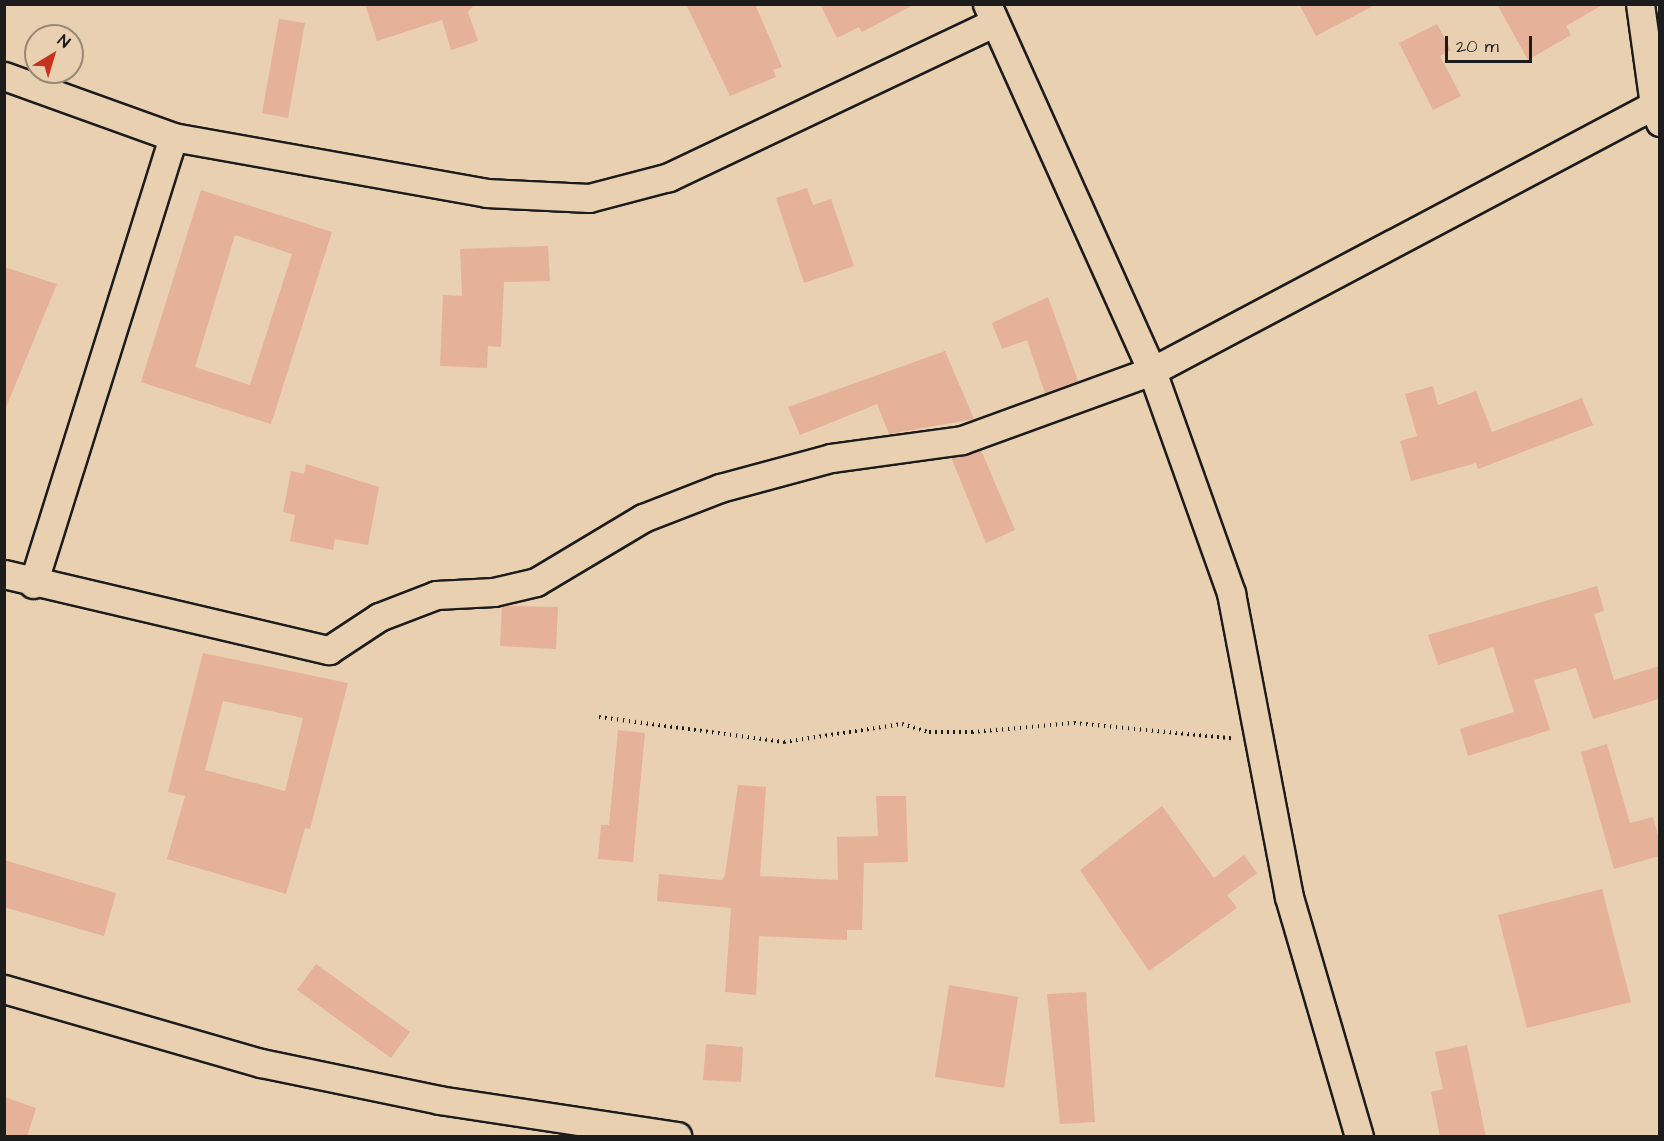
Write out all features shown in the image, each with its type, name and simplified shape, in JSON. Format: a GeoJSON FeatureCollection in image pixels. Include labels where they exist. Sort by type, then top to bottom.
{"type":"FeatureCollection","features":[{"type":"Feature","properties":{"kind":"street"},"geometry":{"type":"LineString","coordinates":[[4,574],[33,584],[329,650],[380,617],[436,595],[494,592],[536,582],[643,518],[720,488],[831,458],[962,440],[1152,371],[1658,110],[1640,4]]}},
{"type":"Feature","properties":{"kind":"street"},"geometry":{"type":"LineString","coordinates":[[4,76],[173,137],[486,193],[589,198],[669,177],[991,14],[1152,371],[1231,593],[1261,731],[1289,897],[1359,1137]]}},
{"type":"Feature","properties":{"kind":"street"},"geometry":{"type":"LineString","coordinates":[[33,584],[173,137]]}},
{"type":"Feature","properties":{"kind":"street"},"geometry":{"type":"LineString","coordinates":[[4,989],[261,1063],[439,1100],[677,1137]]}},
{"type":"Feature","properties":{"kind":"path"},"geometry":{"type":"LineString","coordinates":[[599,717],[784,742],[902,724],[929,732],[1117,724],[1225,740],[1261,731]]}},
{"type":"Feature","properties":{"kind":"building"},"geometry":{"type":"Polygon","coordinates":[[[365,4],[475,4],[468,12],[478,41],[451,50],[442,20],[377,41],[365,4]]]}},
{"type":"Feature","properties":{"kind":"building"},"geometry":{"type":"Polygon","coordinates":[[[686,4],[755,4],[782,67],[773,70],[776,77],[730,96],[686,4]]]}},
{"type":"Feature","properties":{"kind":"building"},"geometry":{"type":"Polygon","coordinates":[[[820,4],[915,4],[862,32],[859,27],[837,38],[820,4]]]}},
{"type":"Feature","properties":{"kind":"building"},"geometry":{"type":"Polygon","coordinates":[[[1299,4],[1377,4],[1316,36],[1299,4]]]}},
{"type":"Feature","properties":{"kind":"building"},"geometry":{"type":"Polygon","coordinates":[[[1497,4],[1604,4],[1566,26],[1571,35],[1528,60],[1497,4]]]}},
{"type":"Feature","properties":{"kind":"building"},"geometry":{"type":"Polygon","coordinates":[[[279,19],[305,23],[288,118],[262,113],[279,19]]]}},
{"type":"Feature","properties":{"kind":"building"},"geometry":{"type":"Polygon","coordinates":[[[1437,24],[1451,50],[1440,56],[1461,96],[1433,110],[1399,43],[1437,24]]]}},
{"type":"Feature","properties":{"kind":"building"},"geometry":{"type":"Polygon","coordinates":[[[807,188],[813,205],[831,199],[854,266],[804,283],[776,198],[807,188]]]}},
{"type":"Feature","properties":{"kind":"building"},"geometry":{"type":"Polygon","coordinates":[[[201,190],[332,232],[271,424],[141,382],[201,190]],[[235,235],[195,367],[250,385],[292,254],[235,235]]]}},
{"type":"Feature","properties":{"kind":"building"},"geometry":{"type":"Polygon","coordinates":[[[548,246],[550,281],[504,282],[501,347],[488,346],[487,368],[440,366],[443,295],[462,296],[460,249],[548,246]]]}},
{"type":"Feature","properties":{"kind":"building"},"geometry":{"type":"Polygon","coordinates":[[[4,267],[57,284],[6,407],[4,407],[4,267]]]}},
{"type":"Feature","properties":{"kind":"building"},"geometry":{"type":"Polygon","coordinates":[[[1048,297],[1078,381],[1045,393],[1027,340],[1002,349],[992,323],[1048,297]]]}},
{"type":"Feature","properties":{"kind":"building"},"geometry":{"type":"Polygon","coordinates":[[[945,351],[974,419],[889,434],[877,404],[800,435],[788,407],[945,351]]]}},
{"type":"Feature","properties":{"kind":"building"},"geometry":{"type":"Polygon","coordinates":[[[1433,386],[1438,405],[1476,391],[1492,432],[1582,398],[1593,425],[1478,469],[1476,463],[1411,481],[1400,441],[1417,436],[1405,394],[1433,386]]]}},
{"type":"Feature","properties":{"kind":"building"},"geometry":{"type":"Polygon","coordinates":[[[981,450],[1015,530],[986,543],[951,457],[981,450]]]}},
{"type":"Feature","properties":{"kind":"building"},"geometry":{"type":"Polygon","coordinates":[[[306,464],[379,487],[368,545],[335,539],[333,550],[290,541],[295,515],[283,512],[291,471],[304,474],[306,464]]]}},
{"type":"Feature","properties":{"kind":"building"},"geometry":{"type":"Polygon","coordinates":[[[1597,586],[1604,611],[1594,614],[1614,680],[1659,666],[1659,699],[1593,719],[1576,668],[1534,680],[1550,730],[1468,756],[1460,729],[1514,712],[1493,647],[1438,665],[1428,635],[1597,586]]]}},
{"type":"Feature","properties":{"kind":"building"},"geometry":{"type":"Polygon","coordinates":[[[502,606],[558,607],[556,649],[500,646],[502,606]]]}},
{"type":"Feature","properties":{"kind":"building"},"geometry":{"type":"Polygon","coordinates":[[[203,653],[348,683],[310,829],[305,828],[286,894],[167,859],[185,796],[168,792],[203,653]],[[223,701],[205,770],[285,791],[303,718],[223,701]]]}},
{"type":"Feature","properties":{"kind":"building"},"geometry":{"type":"Polygon","coordinates":[[[618,730],[645,733],[633,862],[598,859],[601,825],[609,825],[618,730]]]}},
{"type":"Feature","properties":{"kind":"building"},"geometry":{"type":"Polygon","coordinates":[[[1607,744],[1630,823],[1653,817],[1659,840],[1659,856],[1614,869],[1581,752],[1607,744]]]}},
{"type":"Feature","properties":{"kind":"building"},"geometry":{"type":"Polygon","coordinates":[[[738,785],[766,787],[760,876],[838,880],[837,837],[878,836],[876,796],[906,796],[908,862],[864,863],[862,930],[847,930],[847,940],[759,936],[756,995],[725,992],[731,908],[657,901],[659,874],[722,880],[725,875],[738,785]]]}},
{"type":"Feature","properties":{"kind":"building"},"geometry":{"type":"Polygon","coordinates":[[[1162,806],[1214,878],[1244,855],[1257,873],[1227,895],[1237,908],[1149,971],[1080,870],[1162,806]]]}},
{"type":"Feature","properties":{"kind":"building"},"geometry":{"type":"Polygon","coordinates":[[[4,860],[116,893],[104,936],[4,907],[4,860]]]}},
{"type":"Feature","properties":{"kind":"building"},"geometry":{"type":"Polygon","coordinates":[[[1602,889],[1631,1002],[1527,1028],[1498,915],[1602,889]]]}},
{"type":"Feature","properties":{"kind":"building"},"geometry":{"type":"Polygon","coordinates":[[[316,964],[410,1032],[391,1058],[297,990],[316,964]]]}},
{"type":"Feature","properties":{"kind":"building"},"geometry":{"type":"Polygon","coordinates":[[[949,985],[1018,997],[1004,1088],[935,1077],[949,985]]]}},
{"type":"Feature","properties":{"kind":"building"},"geometry":{"type":"Polygon","coordinates":[[[1086,992],[1095,1122],[1060,1124],[1047,994],[1086,992]]]}},
{"type":"Feature","properties":{"kind":"building"},"geometry":{"type":"Polygon","coordinates":[[[706,1044],[743,1047],[741,1082],[703,1080],[706,1044]]]}},
{"type":"Feature","properties":{"kind":"building"},"geometry":{"type":"Polygon","coordinates":[[[1467,1045],[1486,1137],[1440,1137],[1431,1092],[1443,1089],[1435,1052],[1467,1045]]]}},
{"type":"Feature","properties":{"kind":"building"},"geometry":{"type":"Polygon","coordinates":[[[4,1097],[36,1108],[27,1137],[4,1137],[4,1097]]]}}]}
